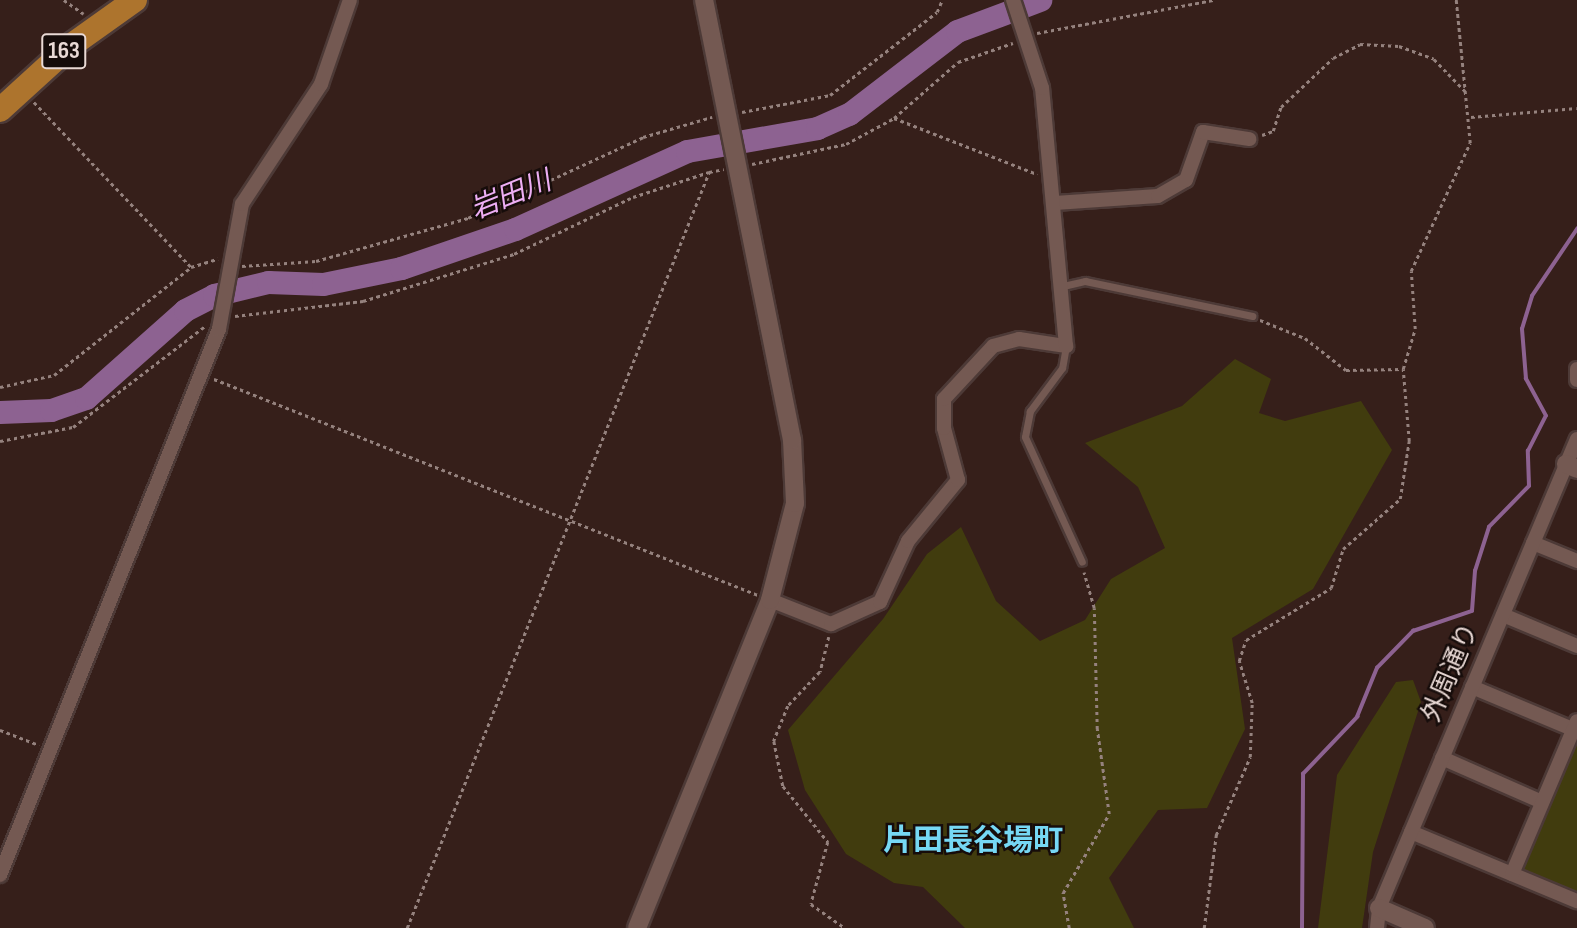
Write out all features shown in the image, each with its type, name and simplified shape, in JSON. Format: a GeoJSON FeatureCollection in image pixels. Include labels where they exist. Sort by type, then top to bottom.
{"type":"FeatureCollection","features":[{"type":"Feature","properties":{"kind":"highway","name":"163"},"geometry":{"type":"LineString","coordinates":[[0,110],[98,24],[135,0]]}},
{"type":"Feature","properties":{"kind":"street"},"geometry":{"type":"LineString","coordinates":[[0,876],[53,750],[201,374],[221,316],[228,266],[242,204],[321,84],[350,0]]}},
{"type":"Feature","properties":{"kind":"street"},"geometry":{"type":"LineString","coordinates":[[637,928],[771,600],[795,503],[792,440],[704,0]]}},
{"type":"Feature","properties":{"kind":"street"},"geometry":{"type":"LineString","coordinates":[[771,600],[831,624],[880,602],[908,541],[958,480],[944,428],[944,399],[962,375],[993,346],[1019,339],[1066,346],[1063,286],[1042,88],[1013,0]]}},
{"type":"Feature","properties":{"kind":"street"},"geometry":{"type":"LineString","coordinates":[[1055,203],[1158,196],[1186,180],[1203,132],[1249,139]]}},
{"type":"Feature","properties":{"kind":"street"},"geometry":{"type":"LineString","coordinates":[[1577,369],[1577,380]]}},
{"type":"Feature","properties":{"kind":"street","name":"外周通り"},"geometry":{"type":"LineString","coordinates":[[1377,928],[1379,908],[1533,543],[1572,466],[1577,439]]}},
{"type":"Feature","properties":{"kind":"street"},"geometry":{"type":"LineString","coordinates":[[1533,543],[1577,561]]}},
{"type":"Feature","properties":{"kind":"street"},"geometry":{"type":"LineString","coordinates":[[1503,615],[1577,646]]}},
{"type":"Feature","properties":{"kind":"street"},"geometry":{"type":"LineString","coordinates":[[1472,687],[1576,727],[1512,874]]}},
{"type":"Feature","properties":{"kind":"street"},"geometry":{"type":"LineString","coordinates":[[1442,758],[1542,802]]}},
{"type":"Feature","properties":{"kind":"street"},"geometry":{"type":"LineString","coordinates":[[1411,832],[1577,901]]}},
{"type":"Feature","properties":{"kind":"street"},"geometry":{"type":"LineString","coordinates":[[1379,908],[1425,928]]}},
{"type":"Feature","properties":{"kind":"lane"},"geometry":{"type":"LineString","coordinates":[[1063,286],[1085,281],[1252,316]]}},
{"type":"Feature","properties":{"kind":"lane"},"geometry":{"type":"LineString","coordinates":[[1066,346],[1062,368],[1030,411],[1025,437],[1082,562]]}},
{"type":"Feature","properties":{"kind":"path"},"geometry":{"type":"LineString","coordinates":[[64,0],[98,24]]}},
{"type":"Feature","properties":{"kind":"path"},"geometry":{"type":"LineString","coordinates":[[0,387],[54,375],[191,267],[316,261],[468,218],[653,133],[727,113],[830,95],[937,12],[942,0]]}},
{"type":"Feature","properties":{"kind":"path"},"geometry":{"type":"LineString","coordinates":[[1032,64],[1040,58],[1037,33],[1213,0]]}},
{"type":"Feature","properties":{"kind":"path"},"geometry":{"type":"LineString","coordinates":[[1204,928],[1216,835],[1253,738],[1252,703],[1239,661],[1246,640],[1331,588],[1343,549],[1400,499],[1409,441],[1403,369],[1415,329],[1412,271],[1470,143],[1471,117],[1456,0]]}},
{"type":"Feature","properties":{"kind":"path"},"geometry":{"type":"LineString","coordinates":[[0,441],[73,427],[189,337],[221,316],[363,301],[514,254],[644,192],[709,172],[837,147],[894,118],[970,54],[1025,39]]}},
{"type":"Feature","properties":{"kind":"path"},"geometry":{"type":"LineString","coordinates":[[1249,139],[1273,131],[1281,107],[1333,58],[1360,44],[1399,46],[1434,59],[1466,92]]}},
{"type":"Feature","properties":{"kind":"path"},"geometry":{"type":"LineString","coordinates":[[22,89],[191,267]]}},
{"type":"Feature","properties":{"kind":"path"},"geometry":{"type":"LineString","coordinates":[[1471,117],[1577,108]]}},
{"type":"Feature","properties":{"kind":"path"},"geometry":{"type":"LineString","coordinates":[[894,118],[1051,180]]}},
{"type":"Feature","properties":{"kind":"path"},"geometry":{"type":"LineString","coordinates":[[407,928],[709,172]]}},
{"type":"Feature","properties":{"kind":"path"},"geometry":{"type":"LineString","coordinates":[[1252,316],[1305,338],[1346,370],[1403,369]]}},
{"type":"Feature","properties":{"kind":"path"},"geometry":{"type":"LineString","coordinates":[[201,374],[771,600]]}},
{"type":"Feature","properties":{"kind":"path"},"geometry":{"type":"LineString","coordinates":[[1069,928],[1063,893],[1109,814],[1097,729],[1094,608],[1082,562]]}},
{"type":"Feature","properties":{"kind":"path"},"geometry":{"type":"LineString","coordinates":[[831,624],[820,672],[788,706],[774,741],[783,786],[828,842],[811,904],[845,928]]}},
{"type":"Feature","properties":{"kind":"path"},"geometry":{"type":"LineString","coordinates":[[0,730],[53,750]]}},
{"type":"Feature","properties":{"kind":"shaded area"},"geometry":{"type":"Polygon","coordinates":[[[1235,359],[1271,379],[1259,413],[1285,421],[1361,401],[1392,450],[1313,589],[1232,638],[1245,729],[1207,808],[1158,810],[1109,878],[1134,928],[965,928],[923,887],[894,883],[846,854],[805,790],[788,730],[883,619],[927,554],[961,527],[996,601],[1040,641],[1085,620],[1111,579],[1165,548],[1138,487],[1085,443],[1182,406],[1235,359]]]}},
{"type":"Feature","properties":{"kind":"shaded area"},"geometry":{"type":"Polygon","coordinates":[[[1413,680],[1421,702],[1373,852],[1362,928],[1318,928],[1337,775],[1396,682],[1413,680]]]}},
{"type":"Feature","properties":{"kind":"shaded area"},"geometry":{"type":"Polygon","coordinates":[[[1577,740],[1577,895],[1524,873],[1521,864],[1577,740]]]}},
{"type":"Feature","properties":{"kind":"waterway","name":"岩田川"},"geometry":{"type":"LineString","coordinates":[[0,412],[51,410],[86,398],[185,310],[214,295],[268,282],[323,284],[401,268],[515,229],[687,151],[817,128],[849,114],[957,31],[1040,0]]}},
{"type":"Feature","properties":{"kind":"waterway"},"geometry":{"type":"LineString","coordinates":[[1302,928],[1303,774],[1357,717],[1377,668],[1413,631],[1472,611],[1475,571],[1489,527],[1529,486],[1528,451],[1546,416],[1526,379],[1522,329],[1532,296],[1577,229]]}},
{"type":"Feature","properties":{"kind":"district","name":"片田長谷場町"},"geometry":{"type":"Point","coordinates":[973,841]}}]}
